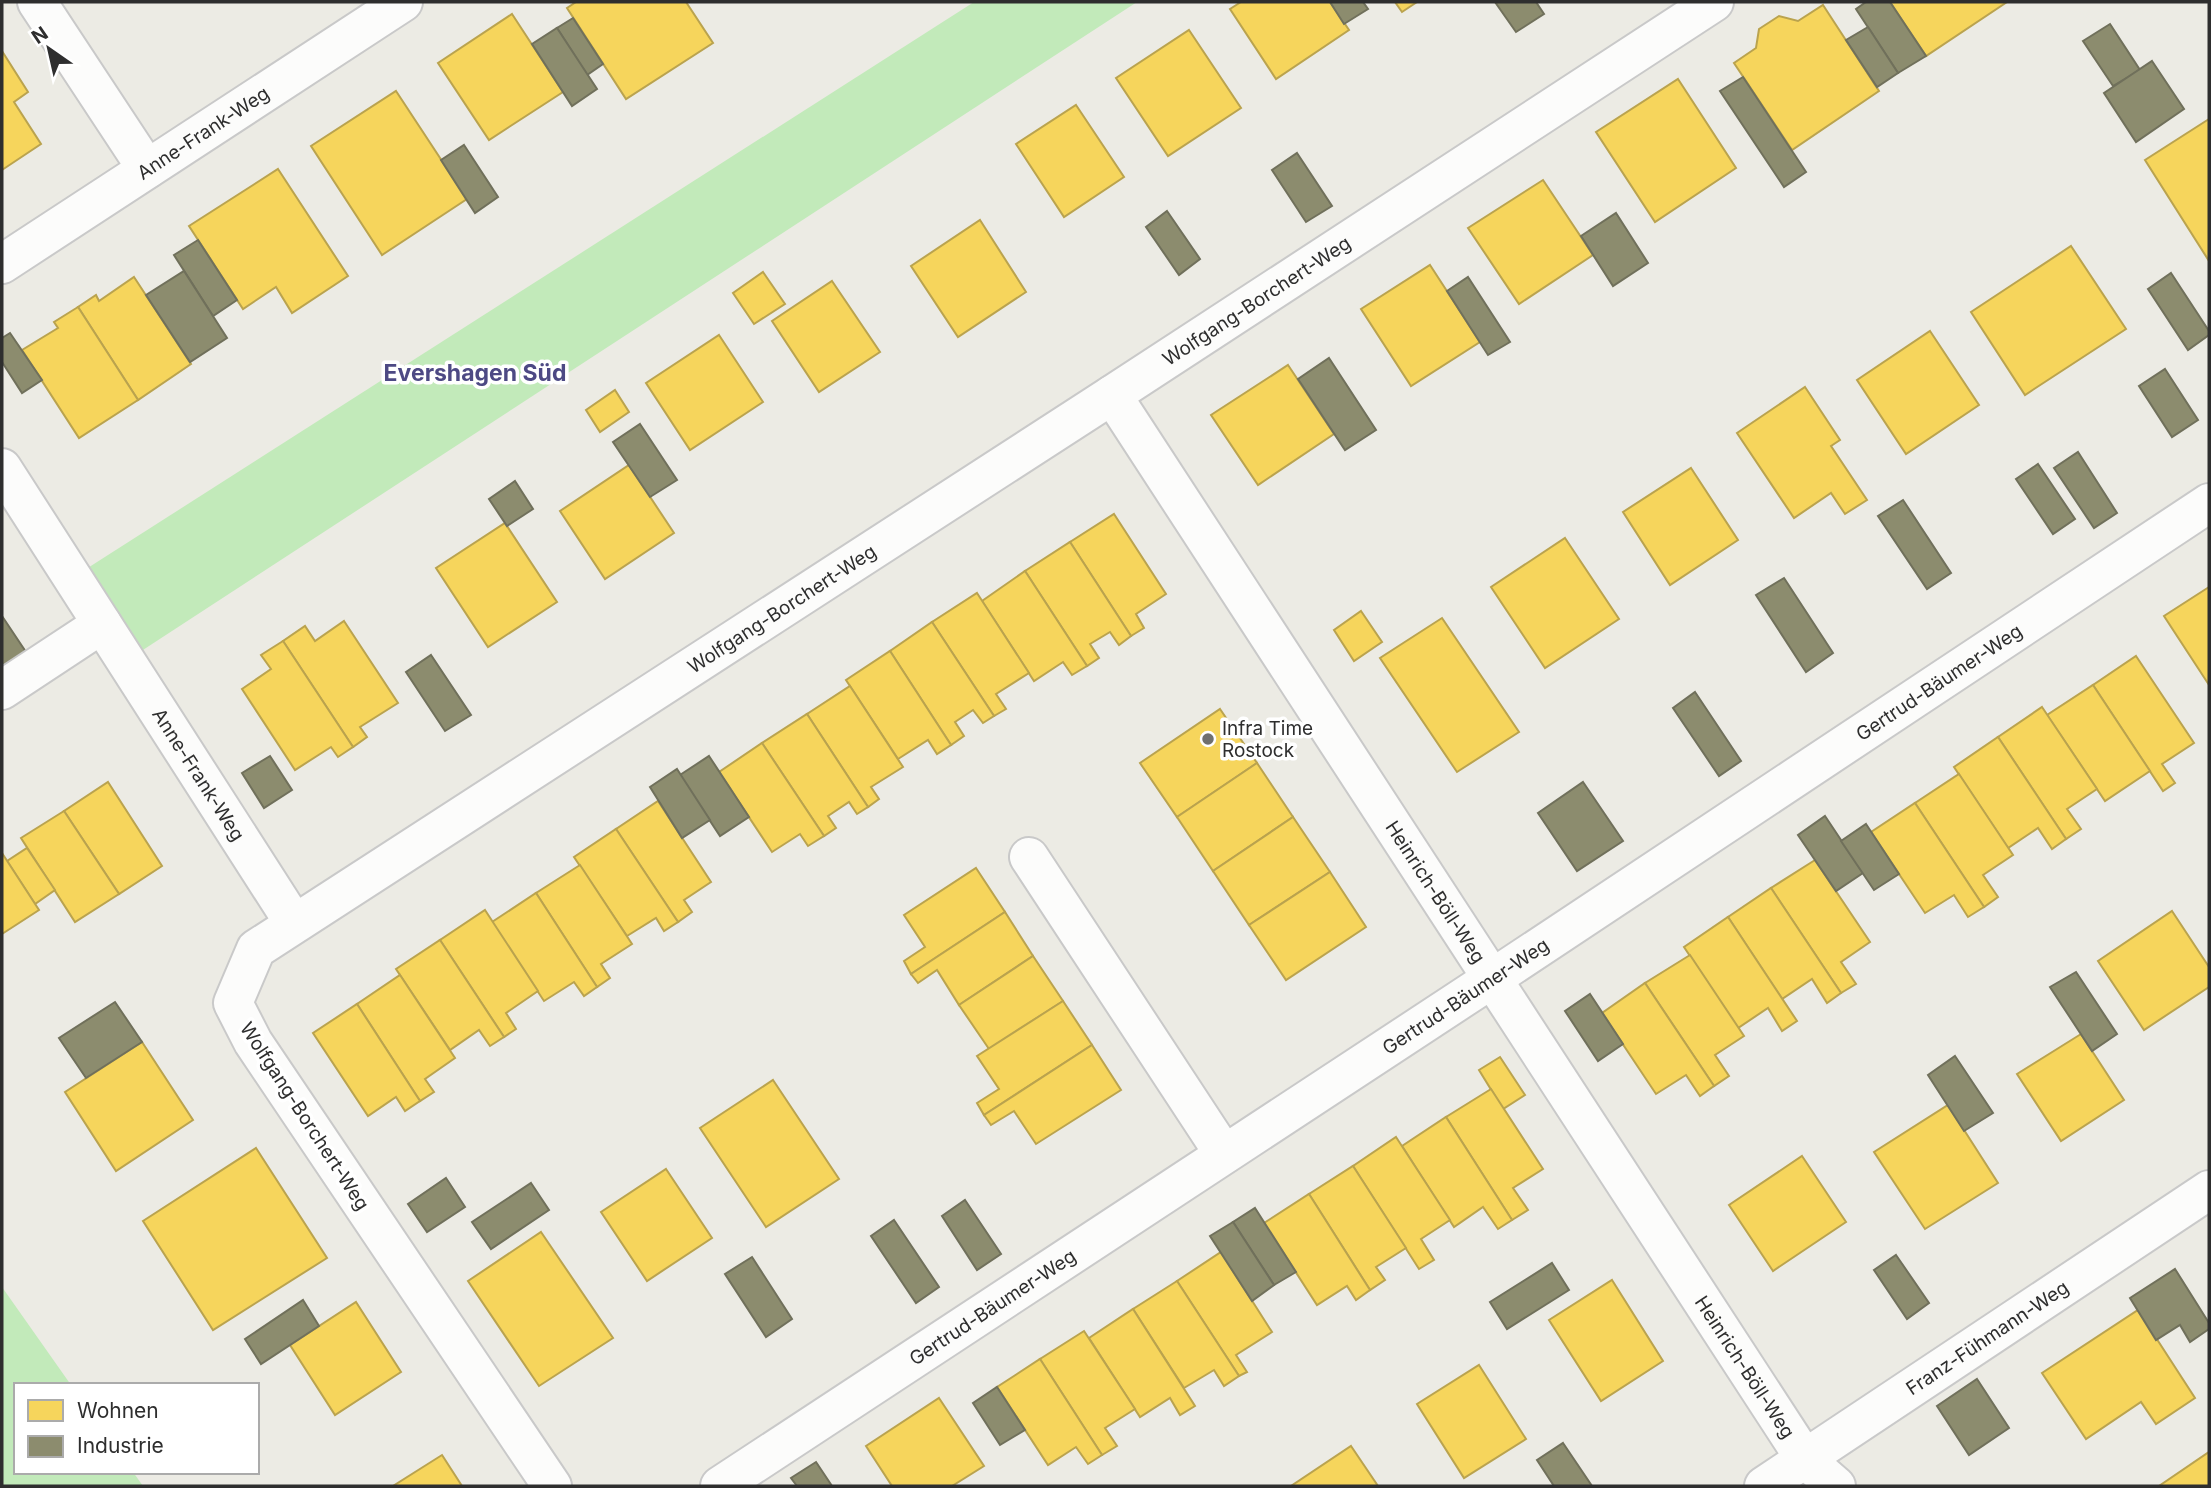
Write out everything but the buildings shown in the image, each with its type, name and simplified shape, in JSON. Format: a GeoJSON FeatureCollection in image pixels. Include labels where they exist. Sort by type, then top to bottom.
{"type":"FeatureCollection","features":[{"type":"Feature","properties":{"kind":"street"},"geometry":{"type":"LineString","coordinates":[[37,2],[147,169]]}},
{"type":"Feature","properties":{"kind":"street","name":"Anne-Frank-Weg"},"geometry":{"type":"LineString","coordinates":[[2,264],[403,2]]}},
{"type":"Feature","properties":{"kind":"street","name":"Wolfgang-Borchert-Weg"},"geometry":{"type":"LineString","coordinates":[[552,1486],[253,1042],[233,1003],[256,949],[1714,2]]}},
{"type":"Feature","properties":{"kind":"street","name":"Heinrich-Böll-Weg"},"geometry":{"type":"LineString","coordinates":[[1112,395],[1805,1459],[1836,1486]]}},
{"type":"Feature","properties":{"kind":"street","name":"Anne-Frank-Weg"},"geometry":{"type":"LineString","coordinates":[[2,468],[294,923]]}},
{"type":"Feature","properties":{"kind":"street","name":"Gertrud-Bäumer-Weg"},"geometry":{"type":"LineString","coordinates":[[720,1486],[2209,503]]}},
{"type":"Feature","properties":{"kind":"street"},"geometry":{"type":"LineString","coordinates":[[2,690],[102,624]]}},
{"type":"Feature","properties":{"kind":"street"},"geometry":{"type":"LineString","coordinates":[[1029,857],[1224,1154]]}},
{"type":"Feature","properties":{"kind":"street","name":"Franz-Fühmann-Weg"},"geometry":{"type":"LineString","coordinates":[[1764,1486],[2209,1190]]}},
{"type":"Feature","properties":{"kind":"green space"},"geometry":{"type":"Polygon","coordinates":[[[974,2],[1137,2],[126,661],[72,578],[974,2]]]}},
{"type":"Feature","properties":{"kind":"green space"},"geometry":{"type":"Polygon","coordinates":[[[2,1287],[70,1383],[14,1383],[14,1474],[134,1474],[143,1486],[2,1486],[2,1287]]]}},
{"type":"Feature","properties":{"kind":"place","name":"Infra Time Rostock"},"geometry":{"type":"Point","coordinates":[1208,739]}},
{"type":"Feature","properties":{"kind":"district","name":"Evershagen Süd"},"geometry":{"type":"Point","coordinates":[475,373]}}]}
